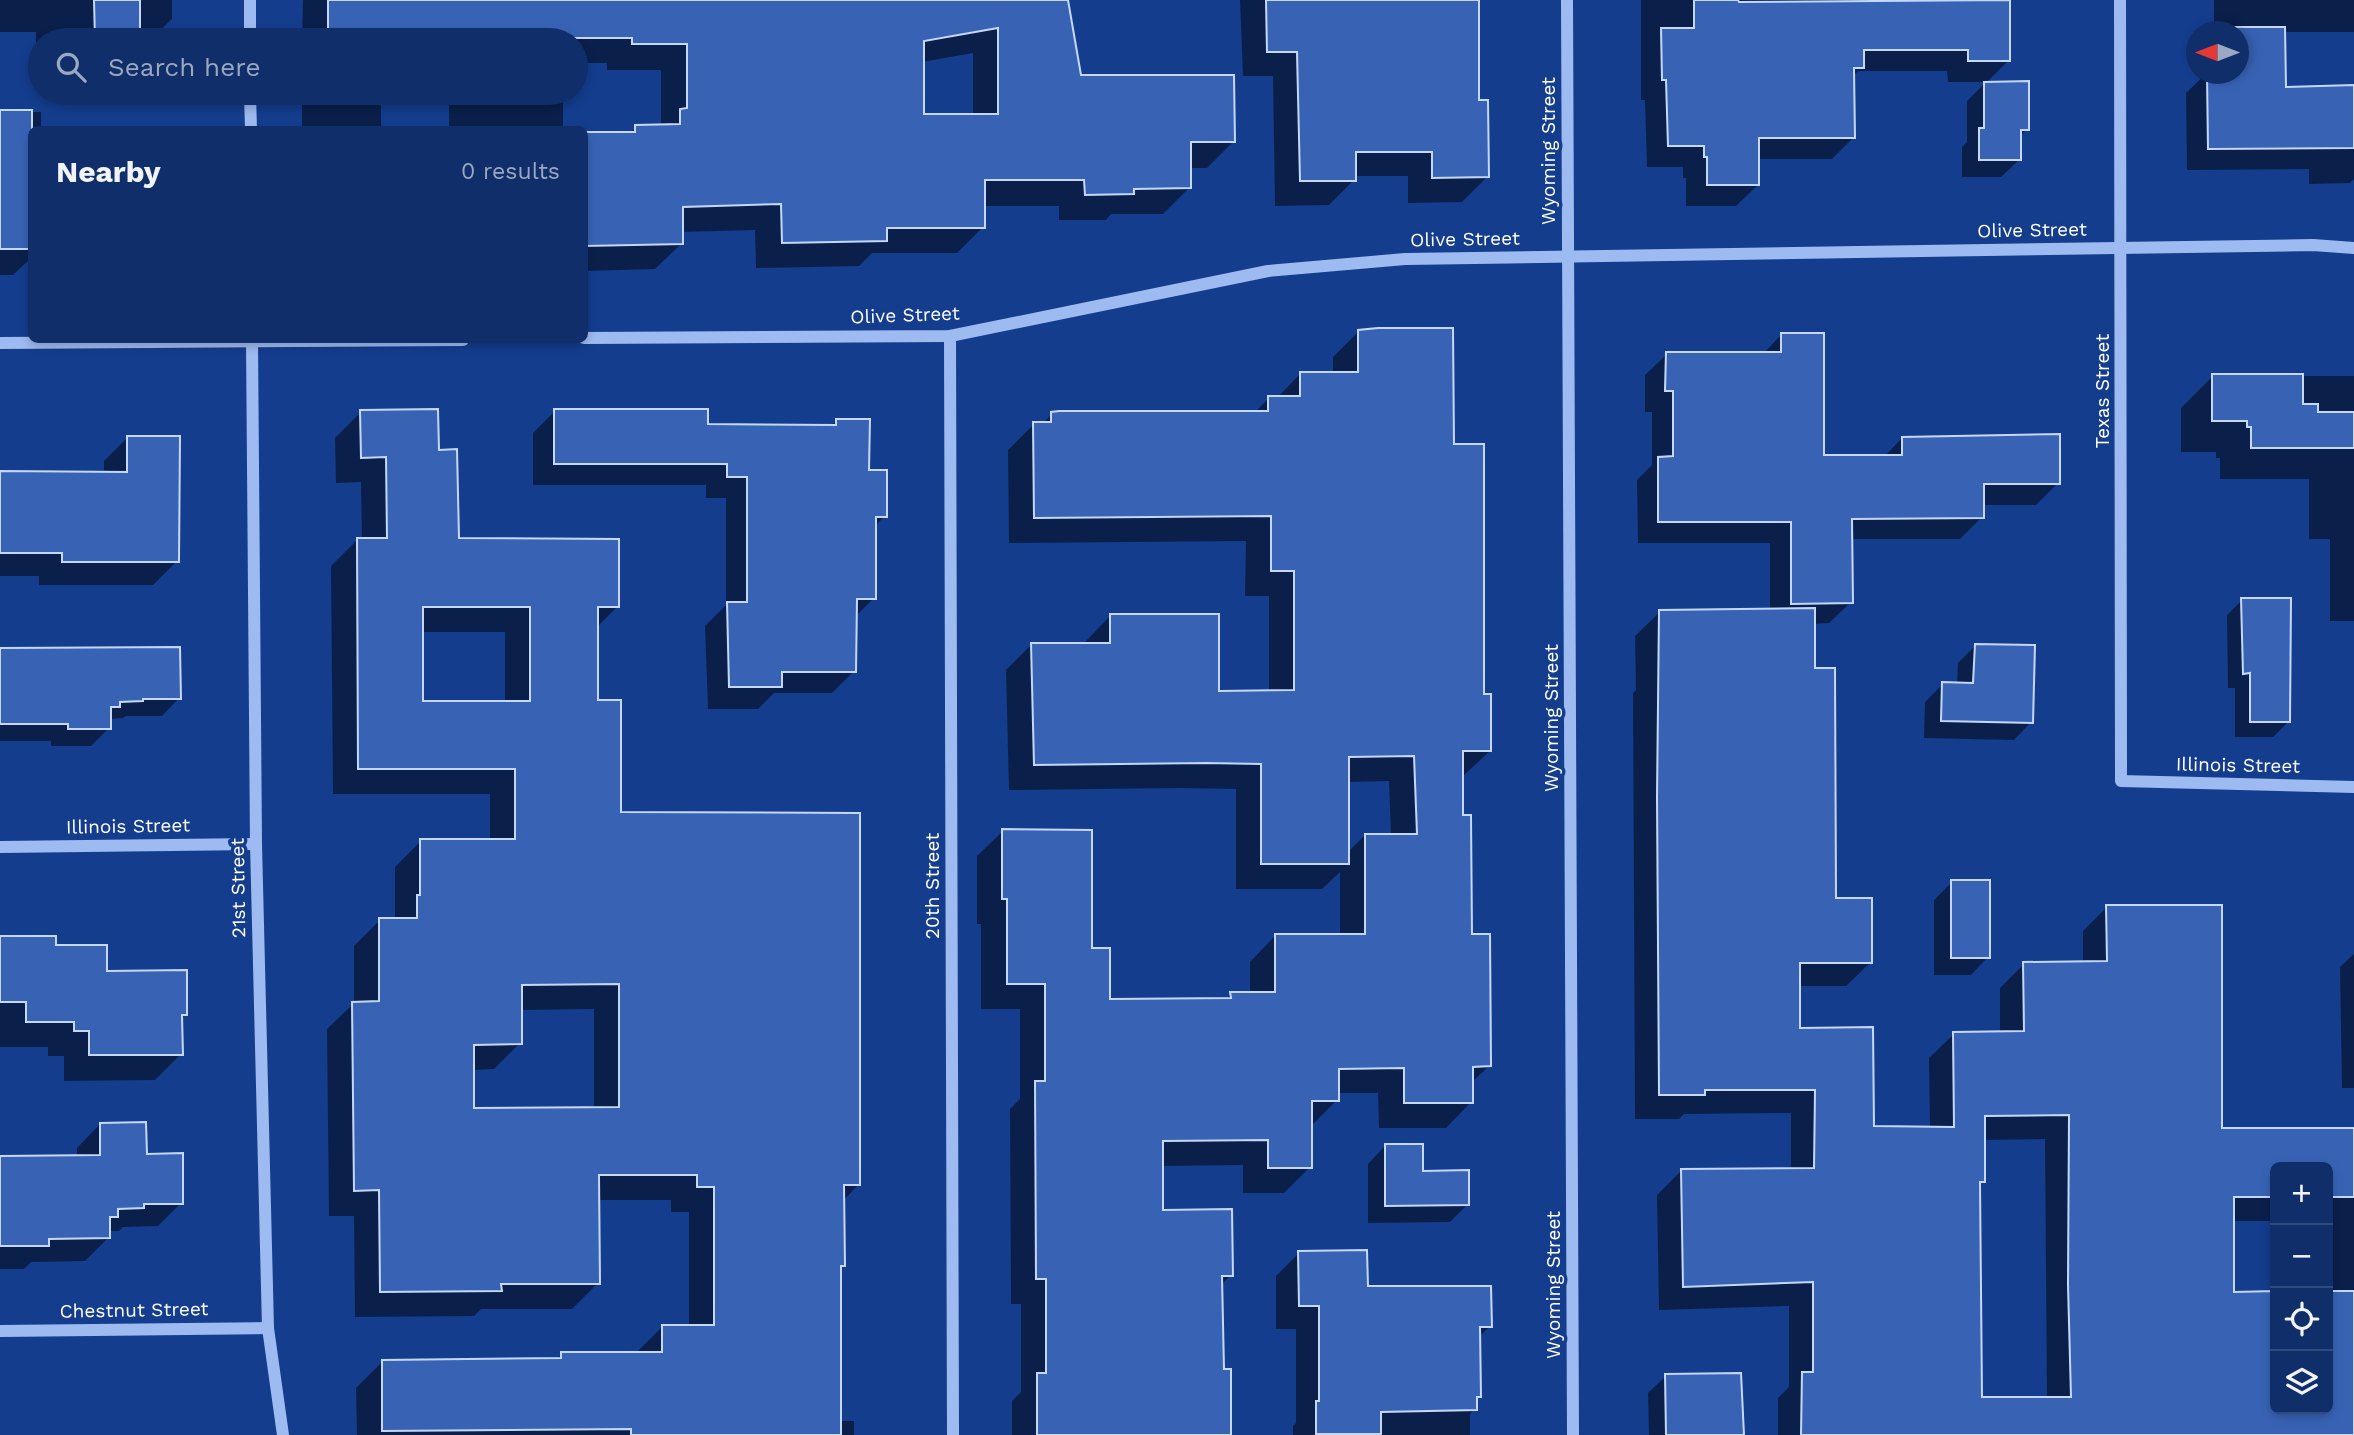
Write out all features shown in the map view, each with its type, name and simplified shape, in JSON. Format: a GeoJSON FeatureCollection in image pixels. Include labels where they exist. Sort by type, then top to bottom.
{"type":"FeatureCollection","features":[{"type":"Feature","properties":{"kind":"street"},"geometry":{"type":"LineString","coordinates":[[250,0],[250,28]]}},
{"type":"Feature","properties":{"kind":"street","name":"Wyoming Street"},"geometry":{"type":"LineString","coordinates":[[1567,0],[1573,1435]]}},
{"type":"Feature","properties":{"kind":"street","name":"Texas Street"},"geometry":{"type":"LineString","coordinates":[[2120,0],[2121,781]]}},
{"type":"Feature","properties":{"kind":"street"},"geometry":{"type":"LineString","coordinates":[[250,105],[251,126]]}},
{"type":"Feature","properties":{"kind":"street","name":"Olive Street"},"geometry":{"type":"LineString","coordinates":[[588,338],[950,336],[1268,271],[1405,259],[2313,245],[2354,248]]}},
{"type":"Feature","properties":{"kind":"street","name":"20th Street"},"geometry":{"type":"LineString","coordinates":[[950,336],[953,1435]]}},
{"type":"Feature","properties":{"kind":"street"},"geometry":{"type":"LineString","coordinates":[[0,343],[28,343]]}},
{"type":"Feature","properties":{"kind":"street","name":"21st Street"},"geometry":{"type":"LineString","coordinates":[[252,343],[256,844],[268,1328],[283,1435]]}},
{"type":"Feature","properties":{"kind":"street","name":"Illinois Street"},"geometry":{"type":"LineString","coordinates":[[2121,781],[2354,787]]}},
{"type":"Feature","properties":{"kind":"street","name":"Illinois Street"},"geometry":{"type":"LineString","coordinates":[[0,847],[256,844]]}},
{"type":"Feature","properties":{"kind":"street","name":"Chestnut Street"},"geometry":{"type":"LineString","coordinates":[[0,1331],[268,1328]]}},
{"type":"Feature","properties":{"kind":"building"},"geometry":{"type":"Polygon","coordinates":[[[94,0],[140,0],[140,28],[95,28],[94,0]]]}},
{"type":"Feature","properties":{"kind":"building"},"geometry":{"type":"Polygon","coordinates":[[[328,0],[1068,0],[1081,75],[1234,75],[1235,142],[1191,142],[1191,188],[1134,189],[1134,194],[1085,195],[1084,180],[985,180],[985,228],[887,228],[887,241],[782,243],[781,204],[683,207],[683,244],[588,246],[588,132],[635,132],[635,125],[680,124],[680,109],[687,108],[687,44],[632,44],[632,38],[588,38],[588,28],[328,28],[328,0]],[[998,28],[924,41],[924,114],[998,114],[998,28]]]}},
{"type":"Feature","properties":{"kind":"building"},"geometry":{"type":"Polygon","coordinates":[[[1266,0],[1479,0],[1479,100],[1488,100],[1489,177],[1432,178],[1432,152],[1356,152],[1356,181],[1300,181],[1297,52],[1267,52],[1266,0]]]}},
{"type":"Feature","properties":{"kind":"building"},"geometry":{"type":"Polygon","coordinates":[[[1694,0],[2010,0],[2010,61],[1968,61],[1968,50],[1864,50],[1864,68],[1854,68],[1855,138],[1759,138],[1759,185],[1707,185],[1707,157],[1704,157],[1704,146],[1668,146],[1666,80],[1662,80],[1661,28],[1694,28],[1694,0]]]}},
{"type":"Feature","properties":{"kind":"building"},"geometry":{"type":"Polygon","coordinates":[[[2249,27],[2285,27],[2286,87],[2354,85],[2354,148],[2208,149],[2207,84],[2249,84],[2249,27]]]}},
{"type":"Feature","properties":{"kind":"building"},"geometry":{"type":"Polygon","coordinates":[[[2029,81],[2029,130],[2021,130],[2021,160],[1979,160],[1979,128],[1984,128],[1984,82],[2029,81]]]}},
{"type":"Feature","properties":{"kind":"building"},"geometry":{"type":"Polygon","coordinates":[[[0,110],[32,110],[32,126],[28,126],[28,249],[0,249],[0,110]]]}},
{"type":"Feature","properties":{"kind":"building"},"geometry":{"type":"Polygon","coordinates":[[[1453,328],[1454,444],[1484,444],[1484,694],[1491,694],[1491,751],[1463,751],[1463,815],[1471,815],[1472,934],[1490,934],[1491,1066],[1473,1067],[1473,1103],[1404,1103],[1404,1068],[1339,1069],[1339,1101],[1312,1101],[1312,1168],[1268,1168],[1268,1140],[1163,1141],[1163,1210],[1232,1209],[1233,1276],[1222,1276],[1224,1369],[1231,1369],[1231,1435],[1037,1435],[1037,1373],[1046,1373],[1046,1279],[1036,1279],[1035,1081],[1045,1081],[1045,984],[1007,984],[1007,899],[1002,899],[1002,829],[1092,830],[1092,948],[1110,948],[1110,999],[1231,998],[1230,992],[1275,992],[1275,934],[1365,934],[1365,834],[1417,834],[1414,756],[1349,757],[1349,864],[1261,864],[1261,764],[1034,765],[1031,643],[1110,643],[1110,614],[1219,614],[1219,691],[1294,690],[1294,571],[1271,571],[1271,516],[1034,518],[1033,422],[1051,422],[1051,412],[1059,411],[1268,411],[1268,396],[1300,396],[1300,372],[1358,372],[1358,330],[1453,328]]]}},
{"type":"Feature","properties":{"kind":"building"},"geometry":{"type":"Polygon","coordinates":[[[1781,333],[1824,333],[1824,455],[1902,455],[1902,437],[2060,434],[2060,484],[1984,484],[1984,518],[1852,519],[1853,603],[1791,604],[1791,522],[1658,522],[1658,457],[1673,456],[1673,391],[1665,391],[1666,352],[1781,352],[1781,333]]]}},
{"type":"Feature","properties":{"kind":"building"},"geometry":{"type":"Polygon","coordinates":[[[2212,374],[2303,374],[2303,404],[2318,404],[2318,412],[2354,412],[2354,448],[2251,448],[2251,427],[2247,427],[2247,421],[2212,421],[2212,374]]]}},
{"type":"Feature","properties":{"kind":"building"},"geometry":{"type":"Polygon","coordinates":[[[438,409],[439,450],[457,449],[459,538],[619,539],[619,607],[598,607],[598,700],[621,700],[621,812],[860,813],[860,1185],[844,1185],[841,1435],[631,1435],[631,1429],[382,1431],[382,1360],[561,1358],[561,1352],[662,1352],[662,1325],[714,1325],[714,1187],[697,1187],[697,1175],[599,1175],[600,1284],[501,1284],[502,1291],[380,1292],[379,1190],[354,1191],[352,1002],[379,1001],[379,918],[417,918],[417,895],[420,895],[420,839],[515,839],[515,769],[358,769],[357,538],[387,538],[386,457],[361,458],[360,410],[438,409]],[[423,607],[423,701],[530,701],[530,607],[423,607]],[[619,984],[522,985],[522,1044],[474,1045],[474,1108],[619,1107],[619,984]]]}},
{"type":"Feature","properties":{"kind":"building"},"geometry":{"type":"Polygon","coordinates":[[[554,409],[708,409],[708,424],[836,425],[836,419],[870,419],[869,470],[887,470],[887,517],[876,517],[876,599],[857,599],[856,672],[782,672],[782,687],[729,687],[727,602],[747,602],[747,477],[727,477],[727,464],[554,464],[554,409]]]}},
{"type":"Feature","properties":{"kind":"building"},"geometry":{"type":"Polygon","coordinates":[[[127,436],[180,436],[179,562],[62,562],[62,553],[0,553],[0,471],[127,472],[127,436]]]}},
{"type":"Feature","properties":{"kind":"building"},"geometry":{"type":"Polygon","coordinates":[[[2241,598],[2291,598],[2290,722],[2250,722],[2250,673],[2243,674],[2241,598]]]}},
{"type":"Feature","properties":{"kind":"building"},"geometry":{"type":"Polygon","coordinates":[[[1815,608],[1815,668],[1835,668],[1836,898],[1872,898],[1872,963],[1800,963],[1800,1028],[1873,1027],[1874,1126],[1954,1127],[1953,1032],[2024,1031],[2023,962],[2107,961],[2106,905],[2222,905],[2222,1128],[2354,1128],[2354,1197],[2333,1197],[2333,1162],[2270,1162],[2270,1197],[2234,1197],[2234,1292],[2270,1291],[2270,1414],[2333,1414],[2333,1291],[2354,1291],[2354,1435],[1801,1435],[1802,1372],[1813,1372],[1813,1282],[1683,1287],[1681,1169],[1814,1168],[1815,1090],[1705,1090],[1705,1095],[1659,1095],[1659,610],[1815,608]],[[2069,1115],[1985,1116],[1985,1182],[1980,1182],[1982,1397],[2071,1397],[2068,1285],[2069,1115]]]}},
{"type":"Feature","properties":{"kind":"building"},"geometry":{"type":"Polygon","coordinates":[[[1975,644],[2035,645],[2033,723],[1941,721],[1942,682],[1973,683],[1975,644]]]}},
{"type":"Feature","properties":{"kind":"building"},"geometry":{"type":"Polygon","coordinates":[[[180,647],[181,699],[120,702],[120,707],[111,707],[111,729],[68,729],[68,724],[0,724],[0,648],[180,647]]]}},
{"type":"Feature","properties":{"kind":"building"},"geometry":{"type":"Polygon","coordinates":[[[1951,880],[1990,880],[1990,958],[1951,958],[1951,880]]]}},
{"type":"Feature","properties":{"kind":"building"},"geometry":{"type":"Polygon","coordinates":[[[0,936],[56,936],[56,945],[107,945],[107,971],[187,970],[187,1015],[182,1015],[183,1055],[89,1055],[89,1031],[74,1031],[74,1022],[26,1022],[26,1002],[0,1002],[0,936]]]}},
{"type":"Feature","properties":{"kind":"building"},"geometry":{"type":"Polygon","coordinates":[[[146,1122],[147,1154],[183,1153],[183,1204],[144,1204],[144,1208],[118,1209],[118,1217],[110,1217],[110,1238],[49,1239],[49,1246],[0,1246],[0,1156],[100,1155],[100,1123],[146,1122]]]}},
{"type":"Feature","properties":{"kind":"building"},"geometry":{"type":"Polygon","coordinates":[[[1385,1144],[1423,1144],[1423,1171],[1469,1170],[1469,1205],[1385,1206],[1385,1144]]]}},
{"type":"Feature","properties":{"kind":"building"},"geometry":{"type":"Polygon","coordinates":[[[1367,1250],[1368,1286],[1491,1286],[1492,1327],[1480,1327],[1481,1397],[1477,1397],[1477,1410],[1381,1412],[1381,1434],[1316,1434],[1316,1401],[1319,1401],[1319,1306],[1299,1306],[1298,1251],[1367,1250]]]}},
{"type":"Feature","properties":{"kind":"building"},"geometry":{"type":"Polygon","coordinates":[[[1741,1373],[1744,1435],[1666,1435],[1665,1374],[1741,1373]]]}}]}
